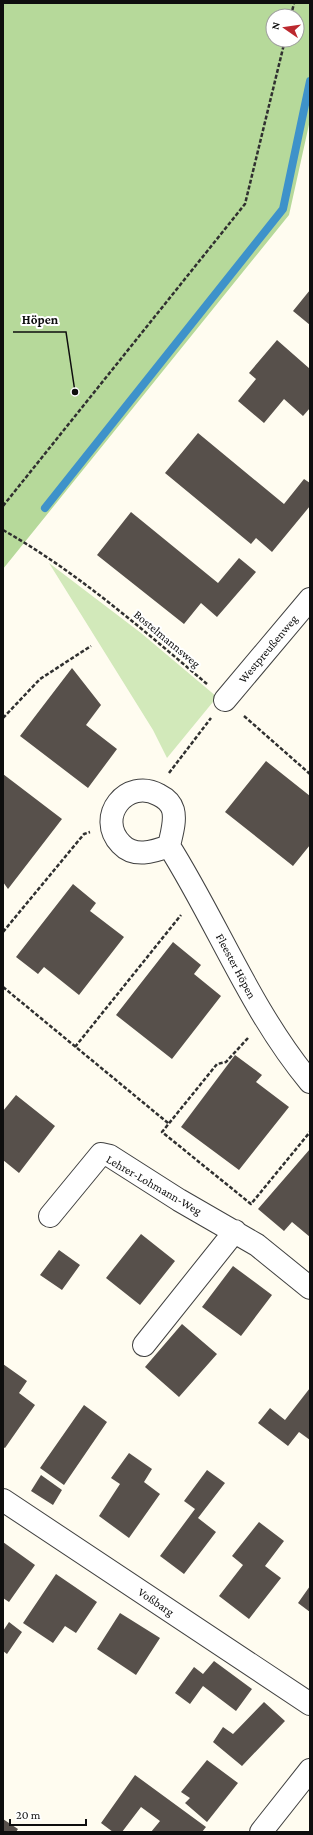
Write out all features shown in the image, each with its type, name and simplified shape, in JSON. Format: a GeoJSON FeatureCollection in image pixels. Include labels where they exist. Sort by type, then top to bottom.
{"type":"FeatureCollection","features":[{"type":"Feature","properties":{"kind":"street","name":"Westpreußenweg"},"geometry":{"type":"LineString","coordinates":[[225,700],[310,599]]}},
{"type":"Feature","properties":{"kind":"street"},"geometry":{"type":"LineString","coordinates":[[143,790],[154,792],[164,798],[173,810],[169,846],[145,853],[132,852],[116,839],[112,831],[111,821],[116,804],[124,796],[143,790]]}},
{"type":"Feature","properties":{"kind":"street","name":"Fleester Höpen"},"geometry":{"type":"LineString","coordinates":[[169,846],[198,894],[265,1019],[310,1082]]}},
{"type":"Feature","properties":{"kind":"street","name":"Lehrer-Lohmann-Weg"},"geometry":{"type":"LineString","coordinates":[[50,1216],[101,1154],[110,1156],[179,1200],[235,1231],[256,1245],[310,1288]]}},
{"type":"Feature","properties":{"kind":"street"},"geometry":{"type":"LineString","coordinates":[[144,1346],[235,1231]]}},
{"type":"Feature","properties":{"kind":"street","name":"Voßbarg"},"geometry":{"type":"LineString","coordinates":[[3,1500],[310,1704]]}},
{"type":"Feature","properties":{"kind":"street"},"geometry":{"type":"LineString","coordinates":[[261,1832],[310,1770]]}},
{"type":"Feature","properties":{"kind":"path"},"geometry":{"type":"LineString","coordinates":[[3,506],[245,204],[283,48]]}},
{"type":"Feature","properties":{"kind":"path","name":"Bostelmannsweg"},"geometry":{"type":"LineString","coordinates":[[3,530],[39,551],[143,630],[310,774]]}},
{"type":"Feature","properties":{"kind":"path"},"geometry":{"type":"LineString","coordinates":[[3,718],[40,679],[91,646]]}},
{"type":"Feature","properties":{"kind":"path"},"geometry":{"type":"LineString","coordinates":[[154,792],[225,700]]}},
{"type":"Feature","properties":{"kind":"path"},"geometry":{"type":"LineString","coordinates":[[3,932],[84,834],[111,821]]}},
{"type":"Feature","properties":{"kind":"path"},"geometry":{"type":"LineString","coordinates":[[75,1047],[198,894]]}},
{"type":"Feature","properties":{"kind":"path"},"geometry":{"type":"LineString","coordinates":[[3,987],[168,1122]]}},
{"type":"Feature","properties":{"kind":"path"},"geometry":{"type":"LineString","coordinates":[[265,1019],[226,1062],[218,1064],[168,1122],[162,1132],[251,1204],[310,1132]]}},
{"type":"Feature","properties":{"kind":"green space"},"geometry":{"type":"Polygon","coordinates":[[[3,3],[310,3],[310,120],[289,215],[3,569],[3,3]]]}},
{"type":"Feature","properties":{"kind":"green space"},"geometry":{"type":"Polygon","coordinates":[[[49,563],[141,633],[217,697],[167,758],[153,730],[49,563]]]}},
{"type":"Feature","properties":{"kind":"building"},"geometry":{"type":"Polygon","coordinates":[[[310,290],[310,325],[293,311],[310,290]]]}},
{"type":"Feature","properties":{"kind":"building"},"geometry":{"type":"Polygon","coordinates":[[[277,340],[310,369],[310,408],[303,416],[284,399],[264,423],[238,401],[256,379],[249,373],[277,340]]]}},
{"type":"Feature","properties":{"kind":"building"},"geometry":{"type":"Polygon","coordinates":[[[198,433],[284,504],[304,479],[310,483],[310,506],[272,552],[256,538],[251,544],[165,473],[198,433]]]}},
{"type":"Feature","properties":{"kind":"building"},"geometry":{"type":"Polygon","coordinates":[[[131,512],[218,583],[239,558],[256,572],[217,617],[201,603],[184,624],[97,555],[131,512]]]}},
{"type":"Feature","properties":{"kind":"building"},"geometry":{"type":"Polygon","coordinates":[[[72,668],[101,705],[86,725],[117,749],[88,788],[20,736],[72,668]]]}},
{"type":"Feature","properties":{"kind":"building"},"geometry":{"type":"Polygon","coordinates":[[[266,761],[310,796],[310,845],[293,866],[225,812],[266,761]]]}},
{"type":"Feature","properties":{"kind":"building"},"geometry":{"type":"Polygon","coordinates":[[[3,774],[62,819],[8,889],[3,882],[3,774]]]}},
{"type":"Feature","properties":{"kind":"building"},"geometry":{"type":"Polygon","coordinates":[[[73,884],[96,903],[90,911],[124,937],[79,995],[44,967],[38,974],[16,957],[73,884]]]}},
{"type":"Feature","properties":{"kind":"building"},"geometry":{"type":"Polygon","coordinates":[[[173,942],[201,965],[194,974],[221,996],[172,1059],[116,1015],[173,942]]]}},
{"type":"Feature","properties":{"kind":"building"},"geometry":{"type":"Polygon","coordinates":[[[235,1055],[262,1075],[256,1082],[289,1107],[239,1170],[181,1127],[235,1055]]]}},
{"type":"Feature","properties":{"kind":"building"},"geometry":{"type":"Polygon","coordinates":[[[16,1095],[55,1126],[19,1173],[3,1160],[3,1111],[16,1095]]]}},
{"type":"Feature","properties":{"kind":"building"},"geometry":{"type":"Polygon","coordinates":[[[310,1149],[310,1237],[292,1222],[284,1231],[258,1209],[310,1149]]]}},
{"type":"Feature","properties":{"kind":"building"},"geometry":{"type":"Polygon","coordinates":[[[141,1234],[175,1261],[140,1305],[106,1278],[141,1234]]]}},
{"type":"Feature","properties":{"kind":"building"},"geometry":{"type":"Polygon","coordinates":[[[59,1250],[80,1265],[62,1290],[40,1275],[59,1250]]]}},
{"type":"Feature","properties":{"kind":"building"},"geometry":{"type":"Polygon","coordinates":[[[233,1266],[272,1295],[241,1336],[202,1307],[233,1266]]]}},
{"type":"Feature","properties":{"kind":"building"},"geometry":{"type":"Polygon","coordinates":[[[182,1324],[217,1354],[179,1397],[145,1367],[182,1324]]]}},
{"type":"Feature","properties":{"kind":"building"},"geometry":{"type":"Polygon","coordinates":[[[3,1364],[27,1381],[19,1393],[35,1405],[5,1448],[3,1447],[3,1364]]]}},
{"type":"Feature","properties":{"kind":"building"},"geometry":{"type":"Polygon","coordinates":[[[310,1388],[310,1440],[299,1432],[288,1446],[258,1423],[270,1408],[285,1420],[310,1388]]]}},
{"type":"Feature","properties":{"kind":"building"},"geometry":{"type":"Polygon","coordinates":[[[84,1405],[107,1422],[64,1485],[40,1468],[84,1405]]]}},
{"type":"Feature","properties":{"kind":"building"},"geometry":{"type":"Polygon","coordinates":[[[129,1453],[152,1469],[144,1482],[160,1494],[129,1538],[99,1516],[120,1484],[111,1478],[129,1453]]]}},
{"type":"Feature","properties":{"kind":"building"},"geometry":{"type":"Polygon","coordinates":[[[207,1470],[225,1483],[198,1518],[216,1532],[184,1574],[160,1556],[195,1509],[184,1501],[207,1470]]]}},
{"type":"Feature","properties":{"kind":"building"},"geometry":{"type":"Polygon","coordinates":[[[41,1475],[62,1490],[53,1505],[31,1491],[41,1475]]]}},
{"type":"Feature","properties":{"kind":"building"},"geometry":{"type":"Polygon","coordinates":[[[259,1522],[284,1541],[265,1566],[281,1578],[249,1619],[219,1596],[243,1565],[232,1556],[259,1522]]]}},
{"type":"Feature","properties":{"kind":"building"},"geometry":{"type":"Polygon","coordinates":[[[3,1542],[35,1565],[9,1602],[3,1598],[3,1542]]]}},
{"type":"Feature","properties":{"kind":"building"},"geometry":{"type":"Polygon","coordinates":[[[56,1574],[97,1602],[76,1633],[65,1626],[53,1643],[23,1623],[56,1574]]]}},
{"type":"Feature","properties":{"kind":"building"},"geometry":{"type":"Polygon","coordinates":[[[310,1586],[310,1612],[298,1603],[310,1586]]]}},
{"type":"Feature","properties":{"kind":"building"},"geometry":{"type":"Polygon","coordinates":[[[120,1613],[160,1638],[136,1675],[97,1649],[120,1613]]]}},
{"type":"Feature","properties":{"kind":"building"},"geometry":{"type":"Polygon","coordinates":[[[9,1622],[22,1632],[7,1654],[3,1651],[3,1631],[9,1622]]]}},
{"type":"Feature","properties":{"kind":"building"},"geometry":{"type":"Polygon","coordinates":[[[214,1661],[252,1689],[236,1711],[203,1686],[190,1704],[175,1693],[194,1667],[203,1674],[214,1661]]]}},
{"type":"Feature","properties":{"kind":"building"},"geometry":{"type":"Polygon","coordinates":[[[264,1702],[285,1721],[242,1766],[213,1742],[223,1727],[233,1734],[264,1702]]]}},
{"type":"Feature","properties":{"kind":"building"},"geometry":{"type":"Polygon","coordinates":[[[207,1760],[238,1783],[207,1822],[185,1803],[190,1798],[181,1792],[207,1760]]]}},
{"type":"Feature","properties":{"kind":"building"},"geometry":{"type":"Polygon","coordinates":[[[135,1775],[206,1827],[202,1832],[151,1832],[160,1821],[141,1807],[122,1832],[113,1832],[101,1823],[135,1775]]]}},
{"type":"Feature","properties":{"kind":"building"},"geometry":{"type":"Polygon","coordinates":[[[3,1819],[18,1829],[16,1832],[3,1832],[3,1819]]]}},
{"type":"Feature","properties":{"kind":"waterway"},"geometry":{"type":"LineString","coordinates":[[45,508],[283,209],[310,81]]}},
{"type":"Feature","properties":{"kind":"place","name":"Höpen"},"geometry":{"type":"Point","coordinates":[75,392]}}]}
